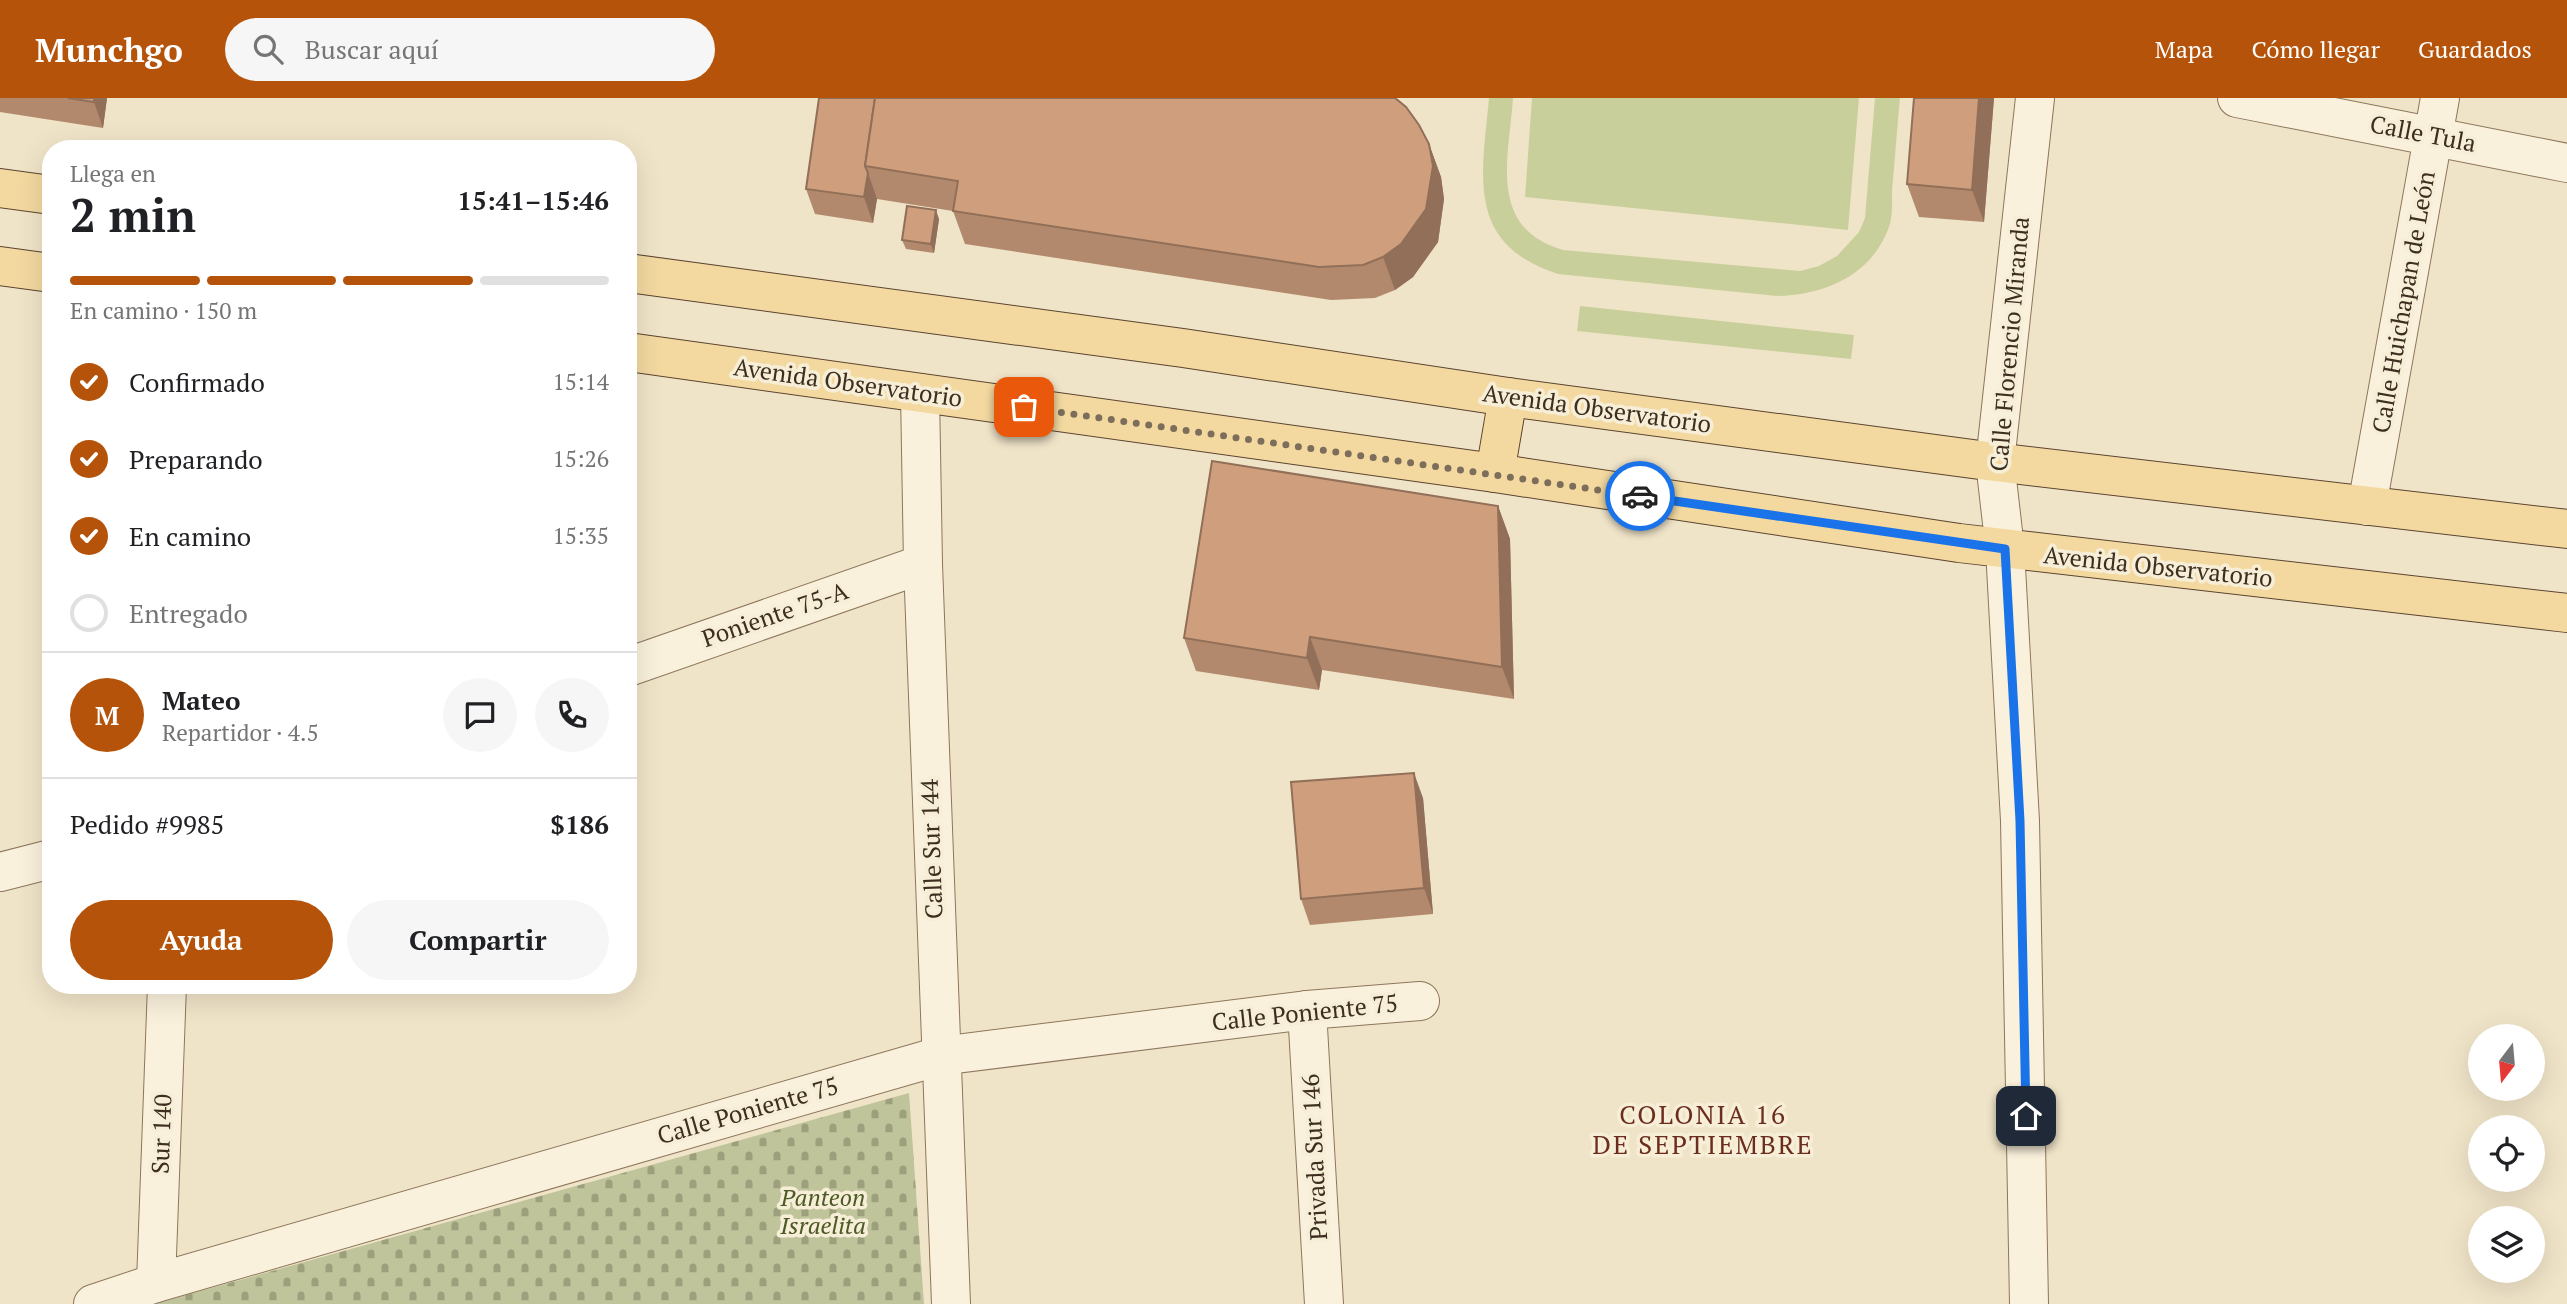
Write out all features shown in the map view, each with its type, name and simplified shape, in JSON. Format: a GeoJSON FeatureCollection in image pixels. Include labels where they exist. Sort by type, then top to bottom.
{"type":"FeatureCollection","features":[{"type":"Feature","properties":{"kind":"main road"},"geometry":{"type":"LineString","coordinates":[[0,188],[42,194]]}},
{"type":"Feature","properties":{"kind":"main road"},"geometry":{"type":"LineString","coordinates":[[0,266],[42,272]]}},
{"type":"Feature","properties":{"kind":"main road","name":"Avenida Observatorio"},"geometry":{"type":"LineString","coordinates":[[637,274],[1197,350],[1508,397],[1995,462],[2567,529]]}},
{"type":"Feature","properties":{"kind":"main road","name":"Avenida Observatorio"},"geometry":{"type":"LineString","coordinates":[[637,353],[1495,473],[2005,549],[2567,612]]}},
{"type":"Feature","properties":{"kind":"main road"},"geometry":{"type":"LineString","coordinates":[[1495,473],[1508,397]]}},
{"type":"Feature","properties":{"kind":"street","name":"Calle Florencio Miranda"},"geometry":{"type":"LineString","coordinates":[[2029,1304],[2020,821],[2005,549],[1995,462],[2035,98]]}},
{"type":"Feature","properties":{"kind":"street","name":"Calle Tula"},"geometry":{"type":"LineString","coordinates":[[2237,98],[2567,163]]}},
{"type":"Feature","properties":{"kind":"street","name":"Calle Huichapan de León"},"geometry":{"type":"LineString","coordinates":[[2367,506],[2440,98]]}},
{"type":"Feature","properties":{"kind":"street","name":"Calle Sur 144"},"geometry":{"type":"LineString","coordinates":[[920,393],[923,564],[951,1304]]}},
{"type":"Feature","properties":{"kind":"street","name":"Poniente 75-A"},"geometry":{"type":"LineString","coordinates":[[637,664],[923,564]]}},
{"type":"Feature","properties":{"kind":"street"},"geometry":{"type":"LineString","coordinates":[[0,872],[42,861]]}},
{"type":"Feature","properties":{"kind":"street","name":"Sur 140"},"geometry":{"type":"LineString","coordinates":[[156,1283],[167,994]]}},
{"type":"Feature","properties":{"kind":"street","name":"Calle Poniente 75"},"geometry":{"type":"LineString","coordinates":[[93,1304],[156,1283],[940,1056],[1307,1010],[1420,1001]]}},
{"type":"Feature","properties":{"kind":"street","name":"Privada Sur 146"},"geometry":{"type":"LineString","coordinates":[[1307,1010],[1324,1304]]}},
{"type":"Feature","properties":{"kind":"green space"},"geometry":{"type":"Polygon","coordinates":[[[1489,98],[1513,98],[1508,144],[1508,188],[1513,208],[1523,225],[1539,240],[1563,250],[1800,271],[1819,266],[1837,256],[1859,232],[1865,218],[1875,98],[1900,98],[1889,227],[1881,244],[1859,270],[1829,286],[1795,295],[1777,296],[1558,274],[1528,261],[1507,245],[1493,226],[1486,204],[1483,180],[1489,98]]]}},
{"type":"Feature","properties":{"kind":"green space"},"geometry":{"type":"Polygon","coordinates":[[[1532,98],[1859,98],[1848,230],[1525,197],[1532,98]]]}},
{"type":"Feature","properties":{"kind":"green space"},"geometry":{"type":"Polygon","coordinates":[[[1580,306],[1854,335],[1851,359],[1577,331],[1580,306]]]}},
{"type":"Feature","properties":{"kind":"green space","name":"Panteon Israelita"},"geometry":{"type":"Polygon","coordinates":[[[909,1093],[924,1304],[154,1304],[909,1093]]]}},
{"type":"Feature","properties":{"kind":"building"},"geometry":{"type":"Polygon","coordinates":[[[68,98],[94,98],[94,102],[68,98]]]}},
{"type":"Feature","properties":{"kind":"building"},"geometry":{"type":"Polygon","coordinates":[[[819,98],[875,98],[865,166],[868,173],[864,197],[806,189],[819,98]]]}},
{"type":"Feature","properties":{"kind":"building"},"geometry":{"type":"Polygon","coordinates":[[[875,98],[1395,98],[1406,107],[1419,125],[1429,144],[1433,166],[1426,209],[1401,244],[1383,257],[1363,265],[1319,267],[953,211],[958,181],[865,166],[875,98]]]}},
{"type":"Feature","properties":{"kind":"building"},"geometry":{"type":"Polygon","coordinates":[[[1914,98],[1979,98],[1972,190],[1907,184],[1914,98]]]}},
{"type":"Feature","properties":{"kind":"building"},"geometry":{"type":"Polygon","coordinates":[[[907,206],[936,210],[931,244],[902,240],[907,206]]]}},
{"type":"Feature","properties":{"kind":"building"},"geometry":{"type":"Polygon","coordinates":[[[1212,461],[1498,506],[1502,667],[1310,637],[1307,658],[1184,638],[1212,461]]]}},
{"type":"Feature","properties":{"kind":"building"},"geometry":{"type":"Polygon","coordinates":[[[1414,773],[1424,888],[1301,899],[1291,782],[1414,773]]]}},
{"type":"Feature","properties":{"kind":"way so far"},"geometry":{"type":"LineString","coordinates":[[1024,407],[1640,496]]}},
{"type":"Feature","properties":{"kind":"district","name":"COLONIA 16 DE SEPTIEMBRE"},"geometry":{"type":"Point","coordinates":[1703,1130]}},
{"type":"Feature","properties":{"kind":"route"},"geometry":{"type":"LineString","coordinates":[[1640,496],[2005,549],[2020,821],[2026,1116]]}}]}
